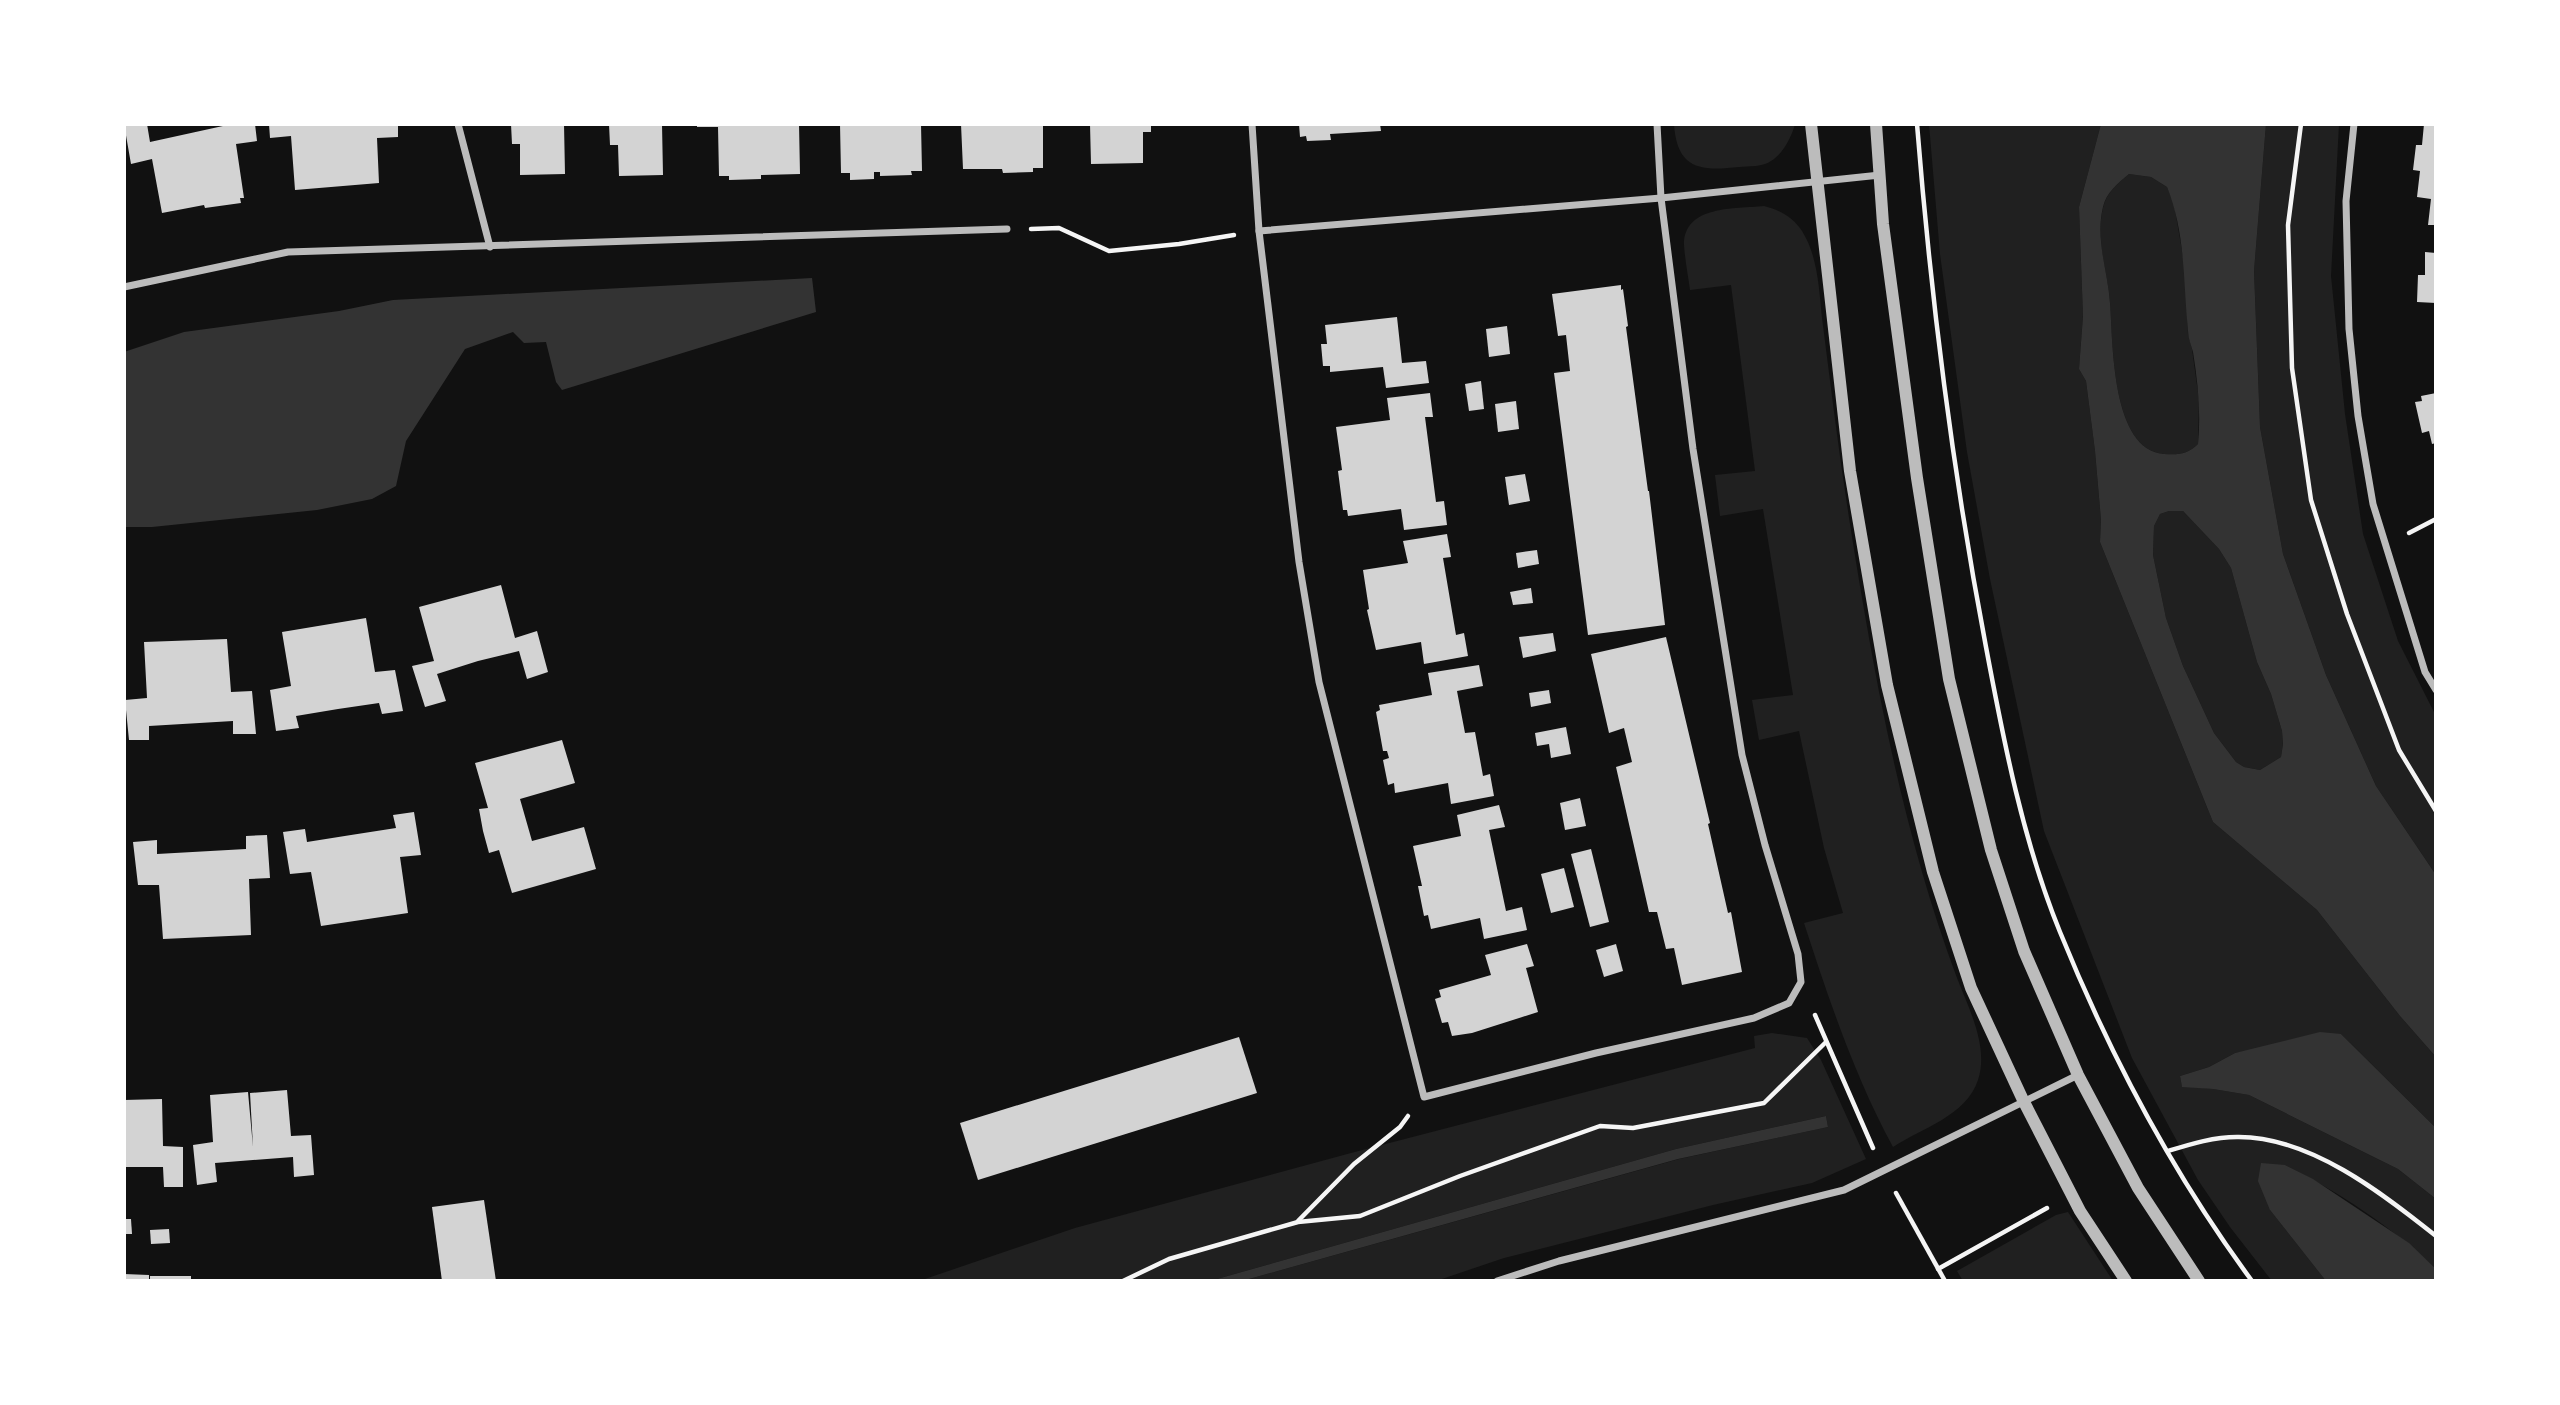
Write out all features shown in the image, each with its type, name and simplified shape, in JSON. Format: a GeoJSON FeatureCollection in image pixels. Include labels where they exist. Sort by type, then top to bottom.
{"type":"FeatureCollection","features":[{"type":"Feature","properties":{"kind":"street"},"geometry":{"type":"LineString","coordinates":[[458,124],[490,247]]}},
{"type":"Feature","properties":{"kind":"street"},"geometry":{"type":"LineString","coordinates":[[1252,124],[1259,231],[1299,562],[1319,682],[1424,1097],[1597,1053],[1754,1018],[1789,1003],[1801,982],[1798,954],[1765,845],[1742,755],[1693,449],[1661,198],[1657,124]]}},
{"type":"Feature","properties":{"kind":"street"},"geometry":{"type":"LineString","coordinates":[[1811,124],[1850,471],[1887,685],[1933,872],[1971,988],[2023,1100],[2080,1211],[2126,1281]]}},
{"type":"Feature","properties":{"kind":"street"},"geometry":{"type":"LineString","coordinates":[[1876,124],[1883,224],[1917,478],[1949,679],[1995,863],[2024,951],[2078,1075],[2138,1188],[2199,1281]]}},
{"type":"Feature","properties":{"kind":"street"},"geometry":{"type":"LineString","coordinates":[[2354,124],[2346,201],[2349,329],[2358,416],[2374,504],[2425,672],[2436,690]]}},
{"type":"Feature","properties":{"kind":"street"},"geometry":{"type":"LineString","coordinates":[[1259,231],[1661,198],[1880,175]]}},
{"type":"Feature","properties":{"kind":"street"},"geometry":{"type":"LineString","coordinates":[[124,287],[288,252],[1007,229]]}},
{"type":"Feature","properties":{"kind":"street"},"geometry":{"type":"LineString","coordinates":[[1497,1281],[1559,1261],[1844,1190],[2078,1075]]}},
{"type":"Feature","properties":{"kind":"path"},"geometry":{"type":"LineString","coordinates":[[1917,124],[1941,375],[1974,585],[2001,724],[2025,828],[2059,930],[2114,1055],[2218,1234],[2252,1281]]}},
{"type":"Feature","properties":{"kind":"path"},"geometry":{"type":"LineString","coordinates":[[2301,124],[2288,238],[2292,368],[2311,500],[2347,614],[2399,750],[2436,811]]}},
{"type":"Feature","properties":{"kind":"path"},"geometry":{"type":"LineString","coordinates":[[1007,229],[1059,228],[1109,251],[1179,244],[1259,231]]}},
{"type":"Feature","properties":{"kind":"path"},"geometry":{"type":"LineString","coordinates":[[1801,982],[1884,1171],[1945,1281]]}},
{"type":"Feature","properties":{"kind":"path"},"geometry":{"type":"LineString","coordinates":[[1123,1281],[1169,1259],[1298,1222],[1360,1216],[1460,1176],[1600,1126],[1633,1128],[1764,1103],[1826,1042]]}},
{"type":"Feature","properties":{"kind":"path"},"geometry":{"type":"LineString","coordinates":[[1298,1222],[1354,1164],[1400,1127],[1424,1097]]}},
{"type":"Feature","properties":{"kind":"path"},"geometry":{"type":"LineString","coordinates":[[2168,1151],[2210,1139],[2237,1137],[2265,1139],[2292,1147],[2367,1184],[2436,1236]]}},
{"type":"Feature","properties":{"kind":"shaded area"},"geometry":{"type":"Polygon","coordinates":[[[1674,124],[1795,124],[1783,149],[1768,163],[1713,168],[1693,164],[1686,159],[1680,151],[1674,124]]]}},
{"type":"Feature","properties":{"kind":"shaded area"},"geometry":{"type":"Polygon","coordinates":[[[1929,124],[2101,124],[2079,207],[2083,316],[2079,369],[2086,381],[2095,451],[2101,520],[2100,542],[2213,822],[2317,910],[2400,1016],[2436,1057],[2436,1128],[2341,1034],[2235,1053],[2209,1067],[2180,1076],[2182,1086],[2249,1095],[2398,1169],[2436,1199],[2436,1269],[2364,1211],[2285,1165],[2270,1210],[2326,1281],[2272,1281],[2198,1180],[2132,1058],[2044,831],[1990,579],[1967,452],[1940,254],[1929,124]]]}},
{"type":"Feature","properties":{"kind":"shaded area"},"geometry":{"type":"Polygon","coordinates":[[[2101,124],[2266,124],[2254,271],[2260,427],[2283,554],[2326,675],[2376,786],[2436,875],[2436,1057],[2400,1016],[2317,910],[2213,822],[2100,542],[2101,520],[2095,451],[2086,381],[2079,369],[2083,316],[2079,207],[2101,124]],[[2129,174],[2107,197],[2100,231],[2109,291],[2118,392],[2124,415],[2134,434],[2147,448],[2164,454],[2179,454],[2198,444],[2199,421],[2198,387],[2188,334],[2178,222],[2167,187],[2151,177],[2129,174]],[[2183,511],[2160,514],[2154,526],[2153,555],[2166,618],[2183,666],[2214,733],[2236,762],[2244,767],[2260,770],[2281,757],[2282,731],[2271,694],[2257,662],[2231,568],[2219,549],[2183,511]]]}},
{"type":"Feature","properties":{"kind":"shaded area"},"geometry":{"type":"Polygon","coordinates":[[[2266,124],[2339,124],[2331,276],[2345,414],[2363,534],[2398,641],[2436,716],[2436,875],[2376,786],[2326,675],[2283,554],[2260,427],[2254,271],[2266,124]]]}},
{"type":"Feature","properties":{"kind":"shaded area"},"geometry":{"type":"Polygon","coordinates":[[[2129,174],[2151,177],[2167,187],[2174,204],[2185,268],[2188,334],[2199,400],[2198,444],[2179,454],[2164,454],[2147,448],[2134,434],[2124,415],[2118,392],[2109,292],[2100,232],[2107,198],[2129,174]]]}},
{"type":"Feature","properties":{"kind":"shaded area"},"geometry":{"type":"Polygon","coordinates":[[[1764,206],[1795,222],[1807,241],[1815,262],[1849,517],[1883,712],[1915,846],[1942,935],[1972,1015],[1981,1054],[1978,1080],[1964,1103],[1942,1120],[1893,1147],[1855,1066],[1804,923],[1843,913],[1824,848],[1799,731],[1759,740],[1752,700],[1793,695],[1763,509],[1720,516],[1715,475],[1755,471],[1731,285],[1690,290],[1684,245],[1686,232],[1692,222],[1702,216],[1726,209],[1764,206]]]}},
{"type":"Feature","properties":{"kind":"shaded area"},"geometry":{"type":"Polygon","coordinates":[[[812,278],[816,312],[562,390],[556,382],[546,342],[524,343],[513,332],[465,349],[406,441],[396,486],[372,499],[317,510],[152,527],[124,527],[124,352],[184,332],[339,311],[393,300],[812,278]]]}},
{"type":"Feature","properties":{"kind":"shaded area"},"geometry":{"type":"Polygon","coordinates":[[[2183,511],[2219,549],[2231,568],[2257,662],[2271,694],[2282,731],[2281,757],[2260,770],[2244,767],[2236,762],[2214,733],[2183,666],[2166,618],[2153,555],[2154,526],[2160,514],[2183,511]]]}},
{"type":"Feature","properties":{"kind":"shaded area"},"geometry":{"type":"Polygon","coordinates":[[[2320,1032],[2341,1034],[2436,1128],[2436,1199],[2398,1169],[2249,1095],[2182,1087],[2180,1076],[2209,1067],[2235,1053],[2320,1032]]]}},
{"type":"Feature","properties":{"kind":"shaded area"},"geometry":{"type":"Polygon","coordinates":[[[1772,1033],[1807,1038],[1821,1060],[1866,1159],[1812,1183],[1504,1258],[1436,1281],[1242,1281],[1679,1159],[1828,1127],[1826,1116],[1676,1149],[1210,1281],[919,1281],[1075,1228],[1755,1048],[1754,1036],[1772,1033]]]}},
{"type":"Feature","properties":{"kind":"shaded area"},"geometry":{"type":"Polygon","coordinates":[[[1826,1116],[1828,1127],[1678,1159],[1242,1281],[1210,1281],[1676,1149],[1826,1116]]]}},
{"type":"Feature","properties":{"kind":"shaded area"},"geometry":{"type":"Polygon","coordinates":[[[2261,1163],[2285,1165],[2313,1179],[2409,1243],[2436,1269],[2436,1281],[2326,1281],[2270,1210],[2258,1181],[2261,1163]]]}},
{"type":"Feature","properties":{"kind":"shaded area"},"geometry":{"type":"Polygon","coordinates":[[[2068,1212],[2113,1281],[1963,1281],[1957,1271],[2056,1215],[2068,1212]]]}},
{"type":"Feature","properties":{"kind":"building"},"geometry":{"type":"Polygon","coordinates":[[[124,124],[147,124],[150,142],[232,124],[255,124],[257,141],[236,144],[244,198],[240,198],[241,203],[205,208],[204,205],[162,213],[152,159],[131,164],[124,124]]]}},
{"type":"Feature","properties":{"kind":"building"},"geometry":{"type":"Polygon","coordinates":[[[269,124],[398,124],[398,137],[377,138],[379,183],[295,190],[291,136],[270,138],[269,124]]]}},
{"type":"Feature","properties":{"kind":"building"},"geometry":{"type":"Polygon","coordinates":[[[511,124],[564,124],[565,174],[520,175],[520,144],[512,144],[511,124]]]}},
{"type":"Feature","properties":{"kind":"building"},"geometry":{"type":"Polygon","coordinates":[[[609,124],[662,124],[663,175],[619,176],[618,145],[610,145],[609,124]]]}},
{"type":"Feature","properties":{"kind":"building"},"geometry":{"type":"Polygon","coordinates":[[[697,124],[799,124],[800,174],[761,175],[761,179],[729,180],[729,176],[719,176],[718,127],[697,127],[697,124]]]}},
{"type":"Feature","properties":{"kind":"building"},"geometry":{"type":"Polygon","coordinates":[[[840,124],[921,124],[922,171],[911,171],[912,175],[880,176],[880,172],[874,172],[874,179],[850,180],[850,173],[841,173],[840,124]]]}},
{"type":"Feature","properties":{"kind":"building"},"geometry":{"type":"Polygon","coordinates":[[[961,124],[1043,124],[1043,168],[1033,168],[1033,172],[1003,173],[1002,169],[963,169],[961,124]]]}},
{"type":"Feature","properties":{"kind":"building"},"geometry":{"type":"Polygon","coordinates":[[[1090,124],[1151,124],[1151,132],[1143,132],[1143,163],[1091,164],[1090,124]]]}},
{"type":"Feature","properties":{"kind":"building"},"geometry":{"type":"Polygon","coordinates":[[[1299,124],[1380,124],[1381,131],[1330,134],[1331,140],[1307,141],[1306,136],[1300,137],[1299,124]]]}},
{"type":"Feature","properties":{"kind":"building"},"geometry":{"type":"Polygon","coordinates":[[[2424,124],[2436,124],[2436,225],[2428,225],[2431,199],[2417,197],[2420,171],[2413,170],[2416,145],[2422,145],[2424,124]]]}},
{"type":"Feature","properties":{"kind":"building"},"geometry":{"type":"Polygon","coordinates":[[[2425,252],[2436,253],[2436,303],[2417,302],[2418,275],[2425,275],[2425,252]]]}},
{"type":"Feature","properties":{"kind":"building"},"geometry":{"type":"Polygon","coordinates":[[[1621,285],[1665,625],[1588,635],[1554,373],[1570,371],[1566,335],[1558,336],[1552,294],[1621,285]]]}},
{"type":"Feature","properties":{"kind":"building"},"geometry":{"type":"Polygon","coordinates":[[[1397,317],[1402,363],[1426,361],[1429,383],[1386,388],[1383,367],[1330,372],[1330,366],[1323,366],[1321,344],[1327,344],[1325,325],[1397,317]]]}},
{"type":"Feature","properties":{"kind":"building"},"geometry":{"type":"Polygon","coordinates":[[[1507,326],[1510,354],[1489,357],[1486,329],[1507,326]]]}},
{"type":"Feature","properties":{"kind":"building"},"geometry":{"type":"Polygon","coordinates":[[[1481,381],[1484,409],[1469,411],[1465,384],[1481,381]]]}},
{"type":"Feature","properties":{"kind":"building"},"geometry":{"type":"Polygon","coordinates":[[[1430,393],[1433,417],[1425,417],[1436,502],[1444,501],[1447,525],[1404,530],[1401,509],[1348,516],[1347,510],[1343,510],[1338,471],[1342,470],[1336,427],[1390,420],[1387,398],[1430,393]]]}},
{"type":"Feature","properties":{"kind":"building"},"geometry":{"type":"Polygon","coordinates":[[[2436,393],[2436,443],[2432,444],[2429,431],[2422,433],[2415,402],[2422,401],[2421,396],[2436,393]]]}},
{"type":"Feature","properties":{"kind":"building"},"geometry":{"type":"Polygon","coordinates":[[[1516,401],[1519,429],[1498,432],[1495,404],[1516,401]]]}},
{"type":"Feature","properties":{"kind":"building"},"geometry":{"type":"Polygon","coordinates":[[[1525,474],[1530,501],[1509,505],[1505,477],[1525,474]]]}},
{"type":"Feature","properties":{"kind":"building"},"geometry":{"type":"Polygon","coordinates":[[[1447,534],[1451,557],[1443,558],[1456,635],[1464,633],[1468,656],[1424,664],[1421,642],[1376,650],[1367,610],[1363,570],[1408,563],[1403,541],[1447,534]]]}},
{"type":"Feature","properties":{"kind":"building"},"geometry":{"type":"Polygon","coordinates":[[[1537,550],[1539,564],[1518,568],[1516,553],[1537,550]]]}},
{"type":"Feature","properties":{"kind":"building"},"geometry":{"type":"Polygon","coordinates":[[[501,585],[515,638],[537,631],[548,672],[527,679],[519,651],[478,661],[437,674],[446,701],[425,707],[412,666],[434,661],[419,607],[501,585]]]}},
{"type":"Feature","properties":{"kind":"building"},"geometry":{"type":"Polygon","coordinates":[[[1531,588],[1533,603],[1513,605],[1510,592],[1531,588]]]}},
{"type":"Feature","properties":{"kind":"building"},"geometry":{"type":"Polygon","coordinates":[[[366,618],[375,672],[395,670],[403,711],[382,714],[379,703],[338,709],[296,716],[299,728],[276,731],[270,690],[291,686],[282,632],[366,618]]]}},
{"type":"Feature","properties":{"kind":"building"},"geometry":{"type":"Polygon","coordinates":[[[1553,633],[1556,651],[1523,658],[1519,637],[1553,633]]]}},
{"type":"Feature","properties":{"kind":"building"},"geometry":{"type":"Polygon","coordinates":[[[1666,637],[1710,823],[1708,824],[1728,913],[1731,912],[1742,972],[1682,985],[1674,948],[1666,949],[1657,912],[1649,912],[1616,767],[1632,762],[1624,728],[1609,733],[1591,654],[1666,637]]]}},
{"type":"Feature","properties":{"kind":"building"},"geometry":{"type":"Polygon","coordinates":[[[227,639],[231,692],[252,691],[256,734],[233,734],[233,721],[149,726],[149,740],[129,740],[125,700],[147,698],[144,642],[227,639]]]}},
{"type":"Feature","properties":{"kind":"building"},"geometry":{"type":"Polygon","coordinates":[[[1479,665],[1483,686],[1457,691],[1465,733],[1475,732],[1483,776],[1490,774],[1494,796],[1451,804],[1448,783],[1395,793],[1394,783],[1388,785],[1383,760],[1389,758],[1387,751],[1383,751],[1376,712],[1380,710],[1379,705],[1432,695],[1428,673],[1479,665]]]}},
{"type":"Feature","properties":{"kind":"building"},"geometry":{"type":"Polygon","coordinates":[[[1549,690],[1551,703],[1531,707],[1529,693],[1549,690]]]}},
{"type":"Feature","properties":{"kind":"building"},"geometry":{"type":"Polygon","coordinates":[[[1566,727],[1571,754],[1551,758],[1549,744],[1537,746],[1535,733],[1566,727]]]}},
{"type":"Feature","properties":{"kind":"building"},"geometry":{"type":"Polygon","coordinates":[[[562,740],[575,783],[520,799],[532,841],[584,827],[596,869],[512,893],[499,850],[489,853],[479,809],[488,808],[475,763],[562,740]]]}},
{"type":"Feature","properties":{"kind":"building"},"geometry":{"type":"Polygon","coordinates":[[[1580,798],[1586,826],[1565,830],[1560,803],[1580,798]]]}},
{"type":"Feature","properties":{"kind":"building"},"geometry":{"type":"Polygon","coordinates":[[[1499,805],[1505,827],[1489,830],[1506,911],[1522,907],[1527,930],[1484,939],[1480,918],[1431,929],[1428,915],[1424,916],[1418,886],[1422,886],[1413,846],[1461,836],[1457,815],[1499,805]]]}},
{"type":"Feature","properties":{"kind":"building"},"geometry":{"type":"Polygon","coordinates":[[[414,812],[421,855],[400,857],[408,913],[321,926],[311,872],[290,874],[283,832],[305,829],[307,842],[396,828],[393,815],[414,812]]]}},
{"type":"Feature","properties":{"kind":"building"},"geometry":{"type":"Polygon","coordinates":[[[267,835],[270,878],[249,879],[251,935],[163,939],[159,885],[138,885],[133,842],[157,840],[157,854],[246,849],[246,836],[267,835]]]}},
{"type":"Feature","properties":{"kind":"building"},"geometry":{"type":"Polygon","coordinates":[[[1591,849],[1609,922],[1590,927],[1571,854],[1591,849]]]}},
{"type":"Feature","properties":{"kind":"building"},"geometry":{"type":"Polygon","coordinates":[[[1564,868],[1574,907],[1551,913],[1541,874],[1564,868]]]}},
{"type":"Feature","properties":{"kind":"building"},"geometry":{"type":"Polygon","coordinates":[[[1527,944],[1534,966],[1526,968],[1538,1012],[1472,1033],[1452,1036],[1448,1022],[1442,1023],[1435,999],[1441,997],[1439,990],[1491,975],[1485,955],[1527,944]]]}},
{"type":"Feature","properties":{"kind":"building"},"geometry":{"type":"Polygon","coordinates":[[[1616,944],[1623,971],[1604,977],[1596,950],[1616,944]]]}},
{"type":"Feature","properties":{"kind":"building"},"geometry":{"type":"Polygon","coordinates":[[[1239,1037],[1257,1093],[978,1180],[960,1123],[1239,1037]]]}},
{"type":"Feature","properties":{"kind":"building"},"geometry":{"type":"Polygon","coordinates":[[[287,1090],[291,1136],[311,1135],[314,1175],[294,1177],[293,1157],[215,1163],[217,1182],[197,1185],[193,1145],[213,1142],[210,1095],[248,1092],[253,1147],[250,1093],[287,1090]]]}},
{"type":"Feature","properties":{"kind":"building"},"geometry":{"type":"Polygon","coordinates":[[[162,1099],[163,1146],[183,1147],[183,1187],[164,1187],[163,1167],[124,1167],[124,1100],[162,1099]]]}},
{"type":"Feature","properties":{"kind":"building"},"geometry":{"type":"Polygon","coordinates":[[[484,1200],[496,1281],[442,1281],[432,1207],[484,1200]]]}},
{"type":"Feature","properties":{"kind":"building"},"geometry":{"type":"Polygon","coordinates":[[[124,1219],[131,1219],[132,1234],[124,1234],[124,1219]]]}},
{"type":"Feature","properties":{"kind":"building"},"geometry":{"type":"Polygon","coordinates":[[[169,1229],[170,1243],[151,1244],[150,1230],[169,1229]]]}},
{"type":"Feature","properties":{"kind":"building"},"geometry":{"type":"Polygon","coordinates":[[[124,1274],[149,1275],[149,1281],[124,1281],[124,1274]]]}},
{"type":"Feature","properties":{"kind":"building"},"geometry":{"type":"Polygon","coordinates":[[[150,1276],[191,1276],[191,1281],[150,1281],[150,1276]]]}}]}
